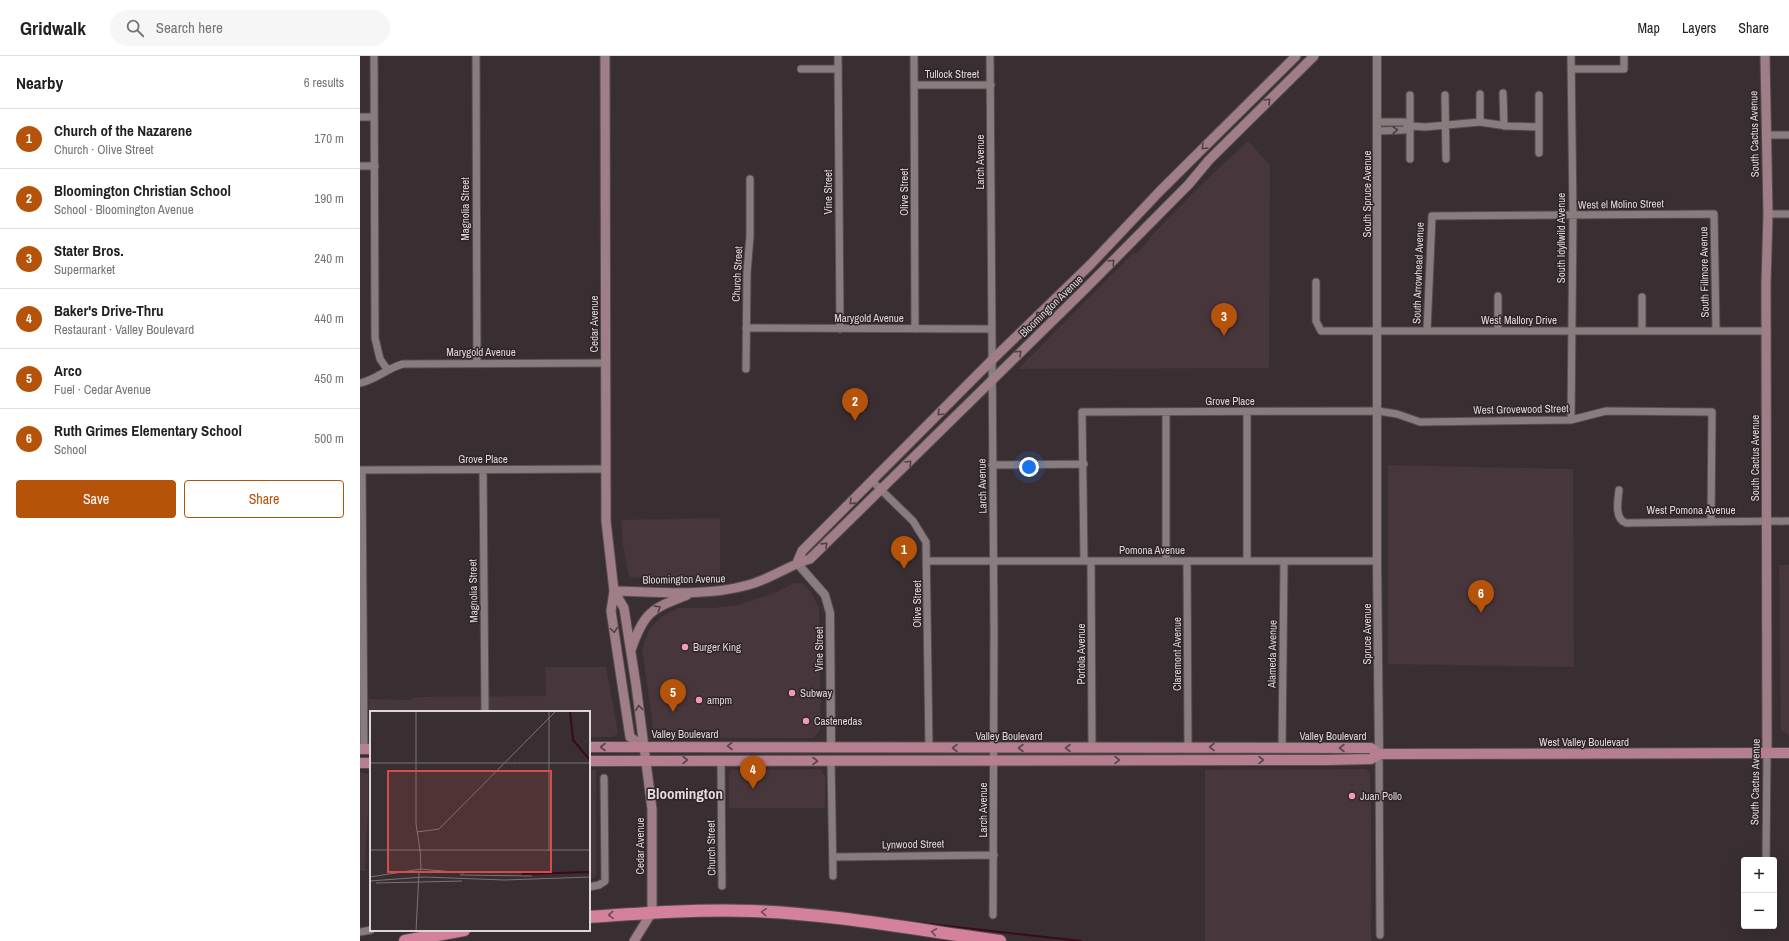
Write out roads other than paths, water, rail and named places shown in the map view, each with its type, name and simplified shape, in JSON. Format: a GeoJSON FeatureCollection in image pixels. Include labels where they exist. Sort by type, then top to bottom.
{"type":"FeatureCollection","features":[{"type":"Feature","properties":{"kind":"highway"},"geometry":{"type":"LineString","coordinates":[[590,917],[652,912],[753,911],[803,914],[1000,941]]}},
{"type":"Feature","properties":{"kind":"highway"},"geometry":{"type":"LineString","coordinates":[[405,941],[459,931]]}},
{"type":"Feature","properties":{"kind":"main road","name":"Cedar Avenue"},"geometry":{"type":"LineString","coordinates":[[605,56],[606,521],[614,591],[611,611],[630,737],[644,747]]}},
{"type":"Feature","properties":{"kind":"main road","name":"Bloomington Avenue"},"geometry":{"type":"LineString","coordinates":[[797,563],[802,551],[991,361],[1091,264],[1123,229],[1296,56]]}},
{"type":"Feature","properties":{"kind":"main road","name":"Bloomington Avenue"},"geometry":{"type":"LineString","coordinates":[[614,591],[720,592],[751,585],[777,574],[797,563],[810,559],[881,491],[991,380],[1085,289],[1189,184],[1209,160],[1314,56]]}},
{"type":"Feature","properties":{"kind":"main road","name":"South Cactus Avenue"},"geometry":{"type":"LineString","coordinates":[[1766,56],[1768,214],[1767,753]]}},
{"type":"Feature","properties":{"kind":"main road"},"geometry":{"type":"LineString","coordinates":[[1209,160],[1218,144],[1234,127],[1235,124],[1232,120]]}},
{"type":"Feature","properties":{"kind":"main road"},"geometry":{"type":"LineString","coordinates":[[1123,229],[1133,240]]}},
{"type":"Feature","properties":{"kind":"main road","name":"Cedar Avenue"},"geometry":{"type":"LineString","coordinates":[[614,591],[624,608],[652,809],[652,912]]}},
{"type":"Feature","properties":{"kind":"main road"},"geometry":{"type":"LineString","coordinates":[[630,651],[637,631],[651,612],[658,607],[692,592]]}},
{"type":"Feature","properties":{"kind":"main road","name":"Valley Boulevard"},"geometry":{"type":"LineString","coordinates":[[590,747],[1372,748],[1379,754],[1371,759],[590,761]]}},
{"type":"Feature","properties":{"kind":"main road","name":"West Valley Boulevard"},"geometry":{"type":"LineString","coordinates":[[1379,754],[1789,753]]}},
{"type":"Feature","properties":{"kind":"main road"},"geometry":{"type":"LineString","coordinates":[[634,941],[652,912]]}},
{"type":"Feature","properties":{"kind":"street"},"geometry":{"type":"LineString","coordinates":[[374,56],[375,338],[380,359],[387,369]]}},
{"type":"Feature","properties":{"kind":"street","name":"Magnolia Street"},"geometry":{"type":"LineString","coordinates":[[476,56],[477,363]]}},
{"type":"Feature","properties":{"kind":"street","name":"Vine Street"},"geometry":{"type":"LineString","coordinates":[[838,56],[840,329]]}},
{"type":"Feature","properties":{"kind":"street","name":"Olive Street"},"geometry":{"type":"LineString","coordinates":[[914,56],[915,329]]}},
{"type":"Feature","properties":{"kind":"street","name":"Larch Avenue"},"geometry":{"type":"LineString","coordinates":[[990,56],[991,380],[994,560],[993,915]]}},
{"type":"Feature","properties":{"kind":"street","name":"South Spruce Avenue"},"geometry":{"type":"LineString","coordinates":[[1377,56],[1378,332]]}},
{"type":"Feature","properties":{"kind":"street","name":"South Idyllwild Avenue"},"geometry":{"type":"LineString","coordinates":[[1571,56],[1573,215],[1571,420]]}},
{"type":"Feature","properties":{"kind":"street"},"geometry":{"type":"LineString","coordinates":[[1571,69],[1624,69],[1624,56]]}},
{"type":"Feature","properties":{"kind":"street"},"geometry":{"type":"LineString","coordinates":[[801,69],[838,68]]}},
{"type":"Feature","properties":{"kind":"street","name":"Tullock Street"},"geometry":{"type":"LineString","coordinates":[[914,85],[991,84]]}},
{"type":"Feature","properties":{"kind":"street"},"geometry":{"type":"LineString","coordinates":[[1503,93],[1504,126]]}},
{"type":"Feature","properties":{"kind":"street"},"geometry":{"type":"LineString","coordinates":[[1480,94],[1480,122]]}},
{"type":"Feature","properties":{"kind":"street"},"geometry":{"type":"LineString","coordinates":[[1410,95],[1410,159]]}},
{"type":"Feature","properties":{"kind":"street"},"geometry":{"type":"LineString","coordinates":[[1445,96],[1446,159]]}},
{"type":"Feature","properties":{"kind":"street"},"geometry":{"type":"LineString","coordinates":[[1539,96],[1539,153]]}},
{"type":"Feature","properties":{"kind":"street"},"geometry":{"type":"LineString","coordinates":[[360,117],[374,117]]}},
{"type":"Feature","properties":{"kind":"street"},"geometry":{"type":"LineString","coordinates":[[1378,127],[1404,122],[1411,126],[1445,126],[1480,122],[1504,126],[1539,127]]}},
{"type":"Feature","properties":{"kind":"street"},"geometry":{"type":"LineString","coordinates":[[1766,135],[1789,135]]}},
{"type":"Feature","properties":{"kind":"street"},"geometry":{"type":"LineString","coordinates":[[360,166],[374,166]]}},
{"type":"Feature","properties":{"kind":"street","name":"Church Street"},"geometry":{"type":"LineString","coordinates":[[746,369],[746,273],[750,236],[750,179]]}},
{"type":"Feature","properties":{"kind":"street","name":"West el Molino Street"},"geometry":{"type":"LineString","coordinates":[[1432,216],[1714,214]]}},
{"type":"Feature","properties":{"kind":"street","name":"South Fillmore Avenue"},"geometry":{"type":"LineString","coordinates":[[1714,214],[1716,330]]}},
{"type":"Feature","properties":{"kind":"street"},"geometry":{"type":"LineString","coordinates":[[1768,214],[1789,214]]}},
{"type":"Feature","properties":{"kind":"street","name":"South Arrowhead Avenue"},"geometry":{"type":"LineString","coordinates":[[1427,331],[1432,216]]}},
{"type":"Feature","properties":{"kind":"street","name":"West Mallory Drive"},"geometry":{"type":"LineString","coordinates":[[1316,282],[1316,321],[1321,331],[1767,331]]}},
{"type":"Feature","properties":{"kind":"street"},"geometry":{"type":"LineString","coordinates":[[1498,296],[1498,331]]}},
{"type":"Feature","properties":{"kind":"street"},"geometry":{"type":"LineString","coordinates":[[1642,297],[1642,331]]}},
{"type":"Feature","properties":{"kind":"street","name":"Marygold Avenue"},"geometry":{"type":"LineString","coordinates":[[746,328],[991,329]]}},
{"type":"Feature","properties":{"kind":"street","name":"Spruce Avenue"},"geometry":{"type":"LineString","coordinates":[[1378,332],[1377,561],[1380,935]]}},
{"type":"Feature","properties":{"kind":"street","name":"Marygold Avenue"},"geometry":{"type":"LineString","coordinates":[[360,383],[374,378],[387,369],[399,364],[606,363]]}},
{"type":"Feature","properties":{"kind":"street","name":"West Grovewood Street"},"geometry":{"type":"LineString","coordinates":[[1378,411],[1397,414],[1420,422],[1571,420],[1606,410],[1712,412],[1711,521]]}},
{"type":"Feature","properties":{"kind":"street","name":"Grove Place"},"geometry":{"type":"LineString","coordinates":[[1082,412],[1378,411]]}},
{"type":"Feature","properties":{"kind":"street","name":"Portola Avenue"},"geometry":{"type":"LineString","coordinates":[[1082,412],[1088,561],[1092,748]]}},
{"type":"Feature","properties":{"kind":"street"},"geometry":{"type":"LineString","coordinates":[[1166,412],[1166,561]]}},
{"type":"Feature","properties":{"kind":"street"},"geometry":{"type":"LineString","coordinates":[[1247,412],[1247,561]]}},
{"type":"Feature","properties":{"kind":"street"},"geometry":{"type":"LineString","coordinates":[[992,465],[1084,464]]}},
{"type":"Feature","properties":{"kind":"street","name":"Grove Place"},"geometry":{"type":"LineString","coordinates":[[361,470],[606,469]]}},
{"type":"Feature","properties":{"kind":"street"},"geometry":{"type":"LineString","coordinates":[[361,470],[365,749]]}},
{"type":"Feature","properties":{"kind":"street","name":"Magnolia Street"},"geometry":{"type":"LineString","coordinates":[[483,470],[485,711]]}},
{"type":"Feature","properties":{"kind":"street","name":"Olive Street"},"geometry":{"type":"LineString","coordinates":[[872,481],[919,529],[926,542],[928,562],[928,748]]}},
{"type":"Feature","properties":{"kind":"street","name":"West Pomona Avenue"},"geometry":{"type":"LineString","coordinates":[[1619,490],[1619,518],[1626,523],[1767,520],[1789,521]]}},
{"type":"Feature","properties":{"kind":"street","name":"Pomona Avenue"},"geometry":{"type":"LineString","coordinates":[[928,562],[994,560],[1377,561]]}},
{"type":"Feature","properties":{"kind":"street","name":"Claremont Avenue"},"geometry":{"type":"LineString","coordinates":[[1187,561],[1188,747]]}},
{"type":"Feature","properties":{"kind":"street","name":"Alameda Avenue"},"geometry":{"type":"LineString","coordinates":[[1282,748],[1284,561]]}},
{"type":"Feature","properties":{"kind":"street","name":"Vine Street"},"geometry":{"type":"LineString","coordinates":[[797,563],[825,595],[829,608],[831,747]]}},
{"type":"Feature","properties":{"kind":"street","name":"South Cactus Avenue"},"geometry":{"type":"LineString","coordinates":[[1766,857],[1767,753]]}},
{"type":"Feature","properties":{"kind":"street","name":"Church Street"},"geometry":{"type":"LineString","coordinates":[[721,761],[722,886]]}},
{"type":"Feature","properties":{"kind":"street"},"geometry":{"type":"LineString","coordinates":[[831,761],[833,876]]}},
{"type":"Feature","properties":{"kind":"street"},"geometry":{"type":"LineString","coordinates":[[590,887],[599,885],[604,880],[604,778]]}},
{"type":"Feature","properties":{"kind":"street","name":"Lynwood Street"},"geometry":{"type":"LineString","coordinates":[[833,857],[994,855]]}},
{"type":"Feature","properties":{"kind":"street"},"geometry":{"type":"LineString","coordinates":[[360,932],[370,930]]}},
{"type":"Feature","properties":{"kind":"waterway"},"geometry":{"type":"LineString","coordinates":[[886,919],[1081,941]]}},
{"type":"Feature","properties":{"kind":"place","name":"Stater Bros."},"geometry":{"type":"Point","coordinates":[1224,336]}},
{"type":"Feature","properties":{"kind":"place","name":"Bloomington Christian School"},"geometry":{"type":"Point","coordinates":[855,421]}},
{"type":"Feature","properties":{"kind":"place","name":"Church of the Nazarene"},"geometry":{"type":"Point","coordinates":[904,569]}},
{"type":"Feature","properties":{"kind":"place","name":"Ruth Grimes Elementary School"},"geometry":{"type":"Point","coordinates":[1481,613]}},
{"type":"Feature","properties":{"kind":"place","name":"Burger King"},"geometry":{"type":"Point","coordinates":[685,647]}},
{"type":"Feature","properties":{"kind":"place","name":"Subway"},"geometry":{"type":"Point","coordinates":[792,693]}},
{"type":"Feature","properties":{"kind":"place","name":"ampm"},"geometry":{"type":"Point","coordinates":[699,700]}},
{"type":"Feature","properties":{"kind":"place","name":"Arco"},"geometry":{"type":"Point","coordinates":[673,712]}},
{"type":"Feature","properties":{"kind":"place","name":"Castenedas"},"geometry":{"type":"Point","coordinates":[806,721]}},
{"type":"Feature","properties":{"kind":"place","name":"Baker's Drive-Thru"},"geometry":{"type":"Point","coordinates":[753,789]}},
{"type":"Feature","properties":{"kind":"place","name":"Juan Pollo"},"geometry":{"type":"Point","coordinates":[1352,796]}},
{"type":"Feature","properties":{"kind":"district","name":"Bloomington"},"geometry":{"type":"Point","coordinates":[685,794]}}]}
